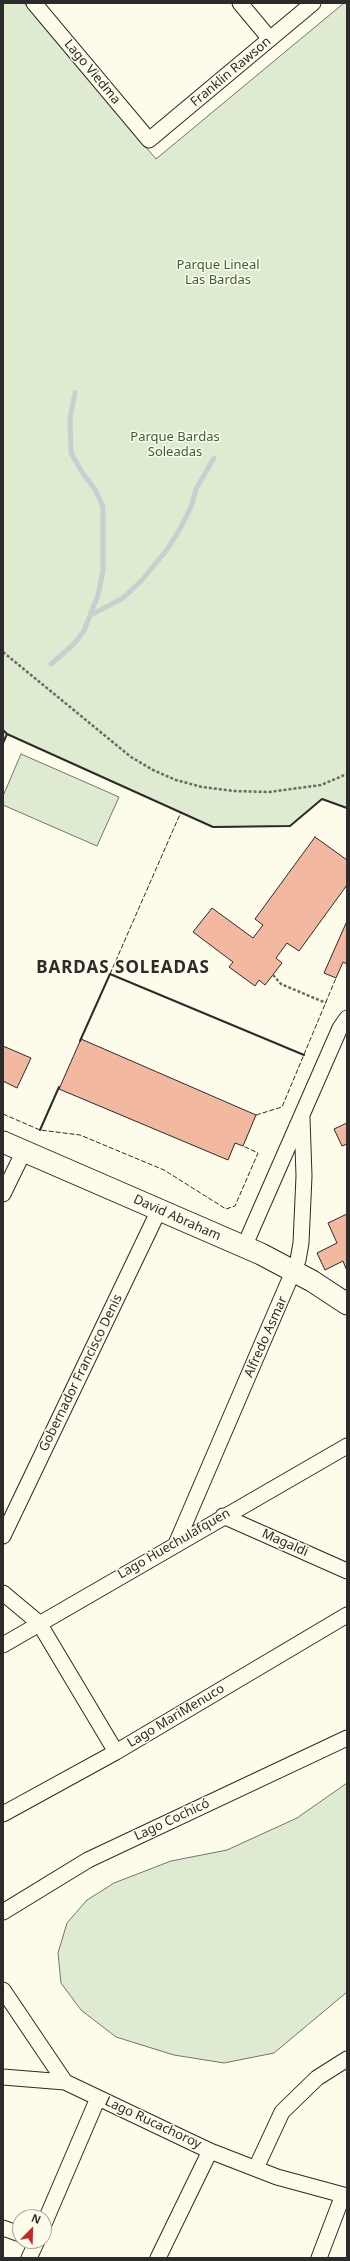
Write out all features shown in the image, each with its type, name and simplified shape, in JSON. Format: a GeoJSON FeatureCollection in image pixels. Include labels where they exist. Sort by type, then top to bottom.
{"type":"FeatureCollection","features":[{"type":"Feature","properties":{"kind":"main road","name":"David Abraham"},"geometry":{"type":"LineString","coordinates":[[3,1142],[244,1247],[295,1272],[347,1304]]}},
{"type":"Feature","properties":{"kind":"street","name":"Lago Viedma"},"geometry":{"type":"LineString","coordinates":[[34,3],[149,140]]}},
{"type":"Feature","properties":{"kind":"street"},"geometry":{"type":"LineString","coordinates":[[240,3],[270,39]]}},
{"type":"Feature","properties":{"kind":"street","name":"Franklin Rawson"},"geometry":{"type":"LineString","coordinates":[[149,140],[313,3]]}},
{"type":"Feature","properties":{"kind":"street","name":"Alfredo Asmar"},"geometry":{"type":"LineString","coordinates":[[244,1247],[302,1118],[340,1028],[347,1018]]}},
{"type":"Feature","properties":{"kind":"street","name":"Alfredo Asmar"},"geometry":{"type":"LineString","coordinates":[[176,1544],[295,1272],[301,1243],[304,1162],[302,1118]]}},
{"type":"Feature","properties":{"kind":"street"},"geometry":{"type":"LineString","coordinates":[[3,1194],[24,1151]]}},
{"type":"Feature","properties":{"kind":"street","name":"Gobernador Francisco Denis"},"geometry":{"type":"LineString","coordinates":[[3,1536],[159,1210]]}},
{"type":"Feature","properties":{"kind":"street","name":"Lago Huechulafquen"},"geometry":{"type":"LineString","coordinates":[[3,1644],[347,1446]]}},
{"type":"Feature","properties":{"kind":"street","name":"Magaldi"},"geometry":{"type":"LineString","coordinates":[[223,1516],[347,1571]]}},
{"type":"Feature","properties":{"kind":"street"},"geometry":{"type":"LineString","coordinates":[[3,1593],[39,1623],[116,1752]]}},
{"type":"Feature","properties":{"kind":"street","name":"Lago MariMenuco"},"geometry":{"type":"LineString","coordinates":[[3,1814],[116,1752],[347,1615]]}},
{"type":"Feature","properties":{"kind":"street","name":"Lago Cochicó"},"geometry":{"type":"LineString","coordinates":[[3,1912],[88,1860],[347,1738]]}},
{"type":"Feature","properties":{"kind":"street"},"geometry":{"type":"LineString","coordinates":[[3,1990],[65,2082]]}},
{"type":"Feature","properties":{"kind":"street"},"geometry":{"type":"LineString","coordinates":[[256,2168],[282,2112],[317,2078],[347,2059]]}},
{"type":"Feature","properties":{"kind":"street"},"geometry":{"type":"LineString","coordinates":[[3,2077],[65,2082]]}},
{"type":"Feature","properties":{"kind":"street","name":"Lago Rucachoroy"},"geometry":{"type":"LineString","coordinates":[[65,2082],[210,2151],[277,2177],[345,2196]]}},
{"type":"Feature","properties":{"kind":"street"},"geometry":{"type":"LineString","coordinates":[[50,2209],[98,2098]]}},
{"type":"Feature","properties":{"kind":"street"},"geometry":{"type":"LineString","coordinates":[[158,2258],[210,2151]]}},
{"type":"Feature","properties":{"kind":"street"},"geometry":{"type":"LineString","coordinates":[[319,2258],[345,2196]]}},
{"type":"Feature","properties":{"kind":"path"},"geometry":{"type":"LineString","coordinates":[[3,652],[131,757],[153,770],[176,780],[202,787],[234,791],[269,792],[321,784],[347,774]]}},
{"type":"Feature","properties":{"kind":"path"},"geometry":{"type":"LineString","coordinates":[[272,975],[281,984],[326,1003]]}},
{"type":"Feature","properties":{"kind":"green space","name":"Parque Bardas Soleadas"},"geometry":{"type":"Polygon","coordinates":[[[3,3],[24,3],[156,159],[344,3],[347,3],[347,808],[322,799],[290,826],[213,827],[7,734],[3,743],[3,3]]]}},
{"type":"Feature","properties":{"kind":"green space"},"geometry":{"type":"Polygon","coordinates":[[[21,754],[119,797],[97,846],[3,805],[3,796],[21,754]]]}},
{"type":"Feature","properties":{"kind":"green space"},"geometry":{"type":"Polygon","coordinates":[[[347,1783],[347,1992],[274,2053],[224,2063],[174,2055],[116,2037],[81,2010],[61,1983],[58,1953],[67,1923],[87,1900],[114,1883],[171,1861],[227,1850],[297,1818],[347,1783]]]}},
{"type":"Feature","properties":{"kind":"building"},"geometry":{"type":"Polygon","coordinates":[[[315,837],[347,860],[347,885],[299,951],[287,943],[276,958],[282,963],[265,985],[259,980],[255,986],[229,967],[233,962],[193,932],[212,908],[253,938],[263,925],[255,919],[315,837]]]}},
{"type":"Feature","properties":{"kind":"building"},"geometry":{"type":"Polygon","coordinates":[[[347,921],[347,964],[343,962],[336,978],[324,973],[347,921]]]}},
{"type":"Feature","properties":{"kind":"building"},"geometry":{"type":"Polygon","coordinates":[[[81,1039],[256,1115],[243,1146],[235,1143],[228,1160],[59,1089],[81,1039]]]}},
{"type":"Feature","properties":{"kind":"building"},"geometry":{"type":"Polygon","coordinates":[[[3,1046],[31,1058],[17,1088],[3,1081],[3,1046]]]}},
{"type":"Feature","properties":{"kind":"building"},"geometry":{"type":"Polygon","coordinates":[[[347,1123],[347,1144],[342,1146],[334,1129],[347,1123]]]}},
{"type":"Feature","properties":{"kind":"building"},"geometry":{"type":"Polygon","coordinates":[[[347,1214],[347,1271],[343,1261],[325,1270],[317,1253],[337,1243],[328,1223],[347,1214]]]}},
{"type":"Feature","properties":{"kind":"waterway"},"geometry":{"type":"LineString","coordinates":[[51,664],[73,645],[84,631],[98,595],[103,571],[103,507],[96,491],[82,472],[71,453],[70,418],[75,393]]}},
{"type":"Feature","properties":{"kind":"waterway"},"geometry":{"type":"LineString","coordinates":[[91,615],[123,598],[141,581],[166,551],[180,529],[191,507],[196,489],[214,458]]}},
{"type":"Feature","properties":{"kind":"fence"},"geometry":{"type":"LineString","coordinates":[[110,974],[181,812]]}},
{"type":"Feature","properties":{"kind":"fence"},"geometry":{"type":"LineString","coordinates":[[256,1115],[282,1107],[336,978]]}},
{"type":"Feature","properties":{"kind":"fence"},"geometry":{"type":"LineString","coordinates":[[3,1114],[40,1130],[80,1135],[164,1170],[226,1209],[235,1206],[258,1153],[243,1146]]}},
{"type":"Feature","properties":{"kind":"wall"},"geometry":{"type":"LineString","coordinates":[[3,730],[7,734],[213,827],[290,826],[322,799],[347,808]]}},
{"type":"Feature","properties":{"kind":"wall"},"geometry":{"type":"LineString","coordinates":[[3,743],[7,734]]}},
{"type":"Feature","properties":{"kind":"wall"},"geometry":{"type":"LineString","coordinates":[[80,1041],[110,974],[304,1055]]}},
{"type":"Feature","properties":{"kind":"wall"},"geometry":{"type":"LineString","coordinates":[[40,1130],[59,1087]]}},
{"type":"Feature","properties":{"kind":"district","name":"BARDAS SOLEADAS"},"geometry":{"type":"Point","coordinates":[123,968]}},
{"type":"Feature","properties":{"kind":"park label","name":"Parque Lineal Las Bardas"},"geometry":{"type":"Point","coordinates":[218,272]}}]}
